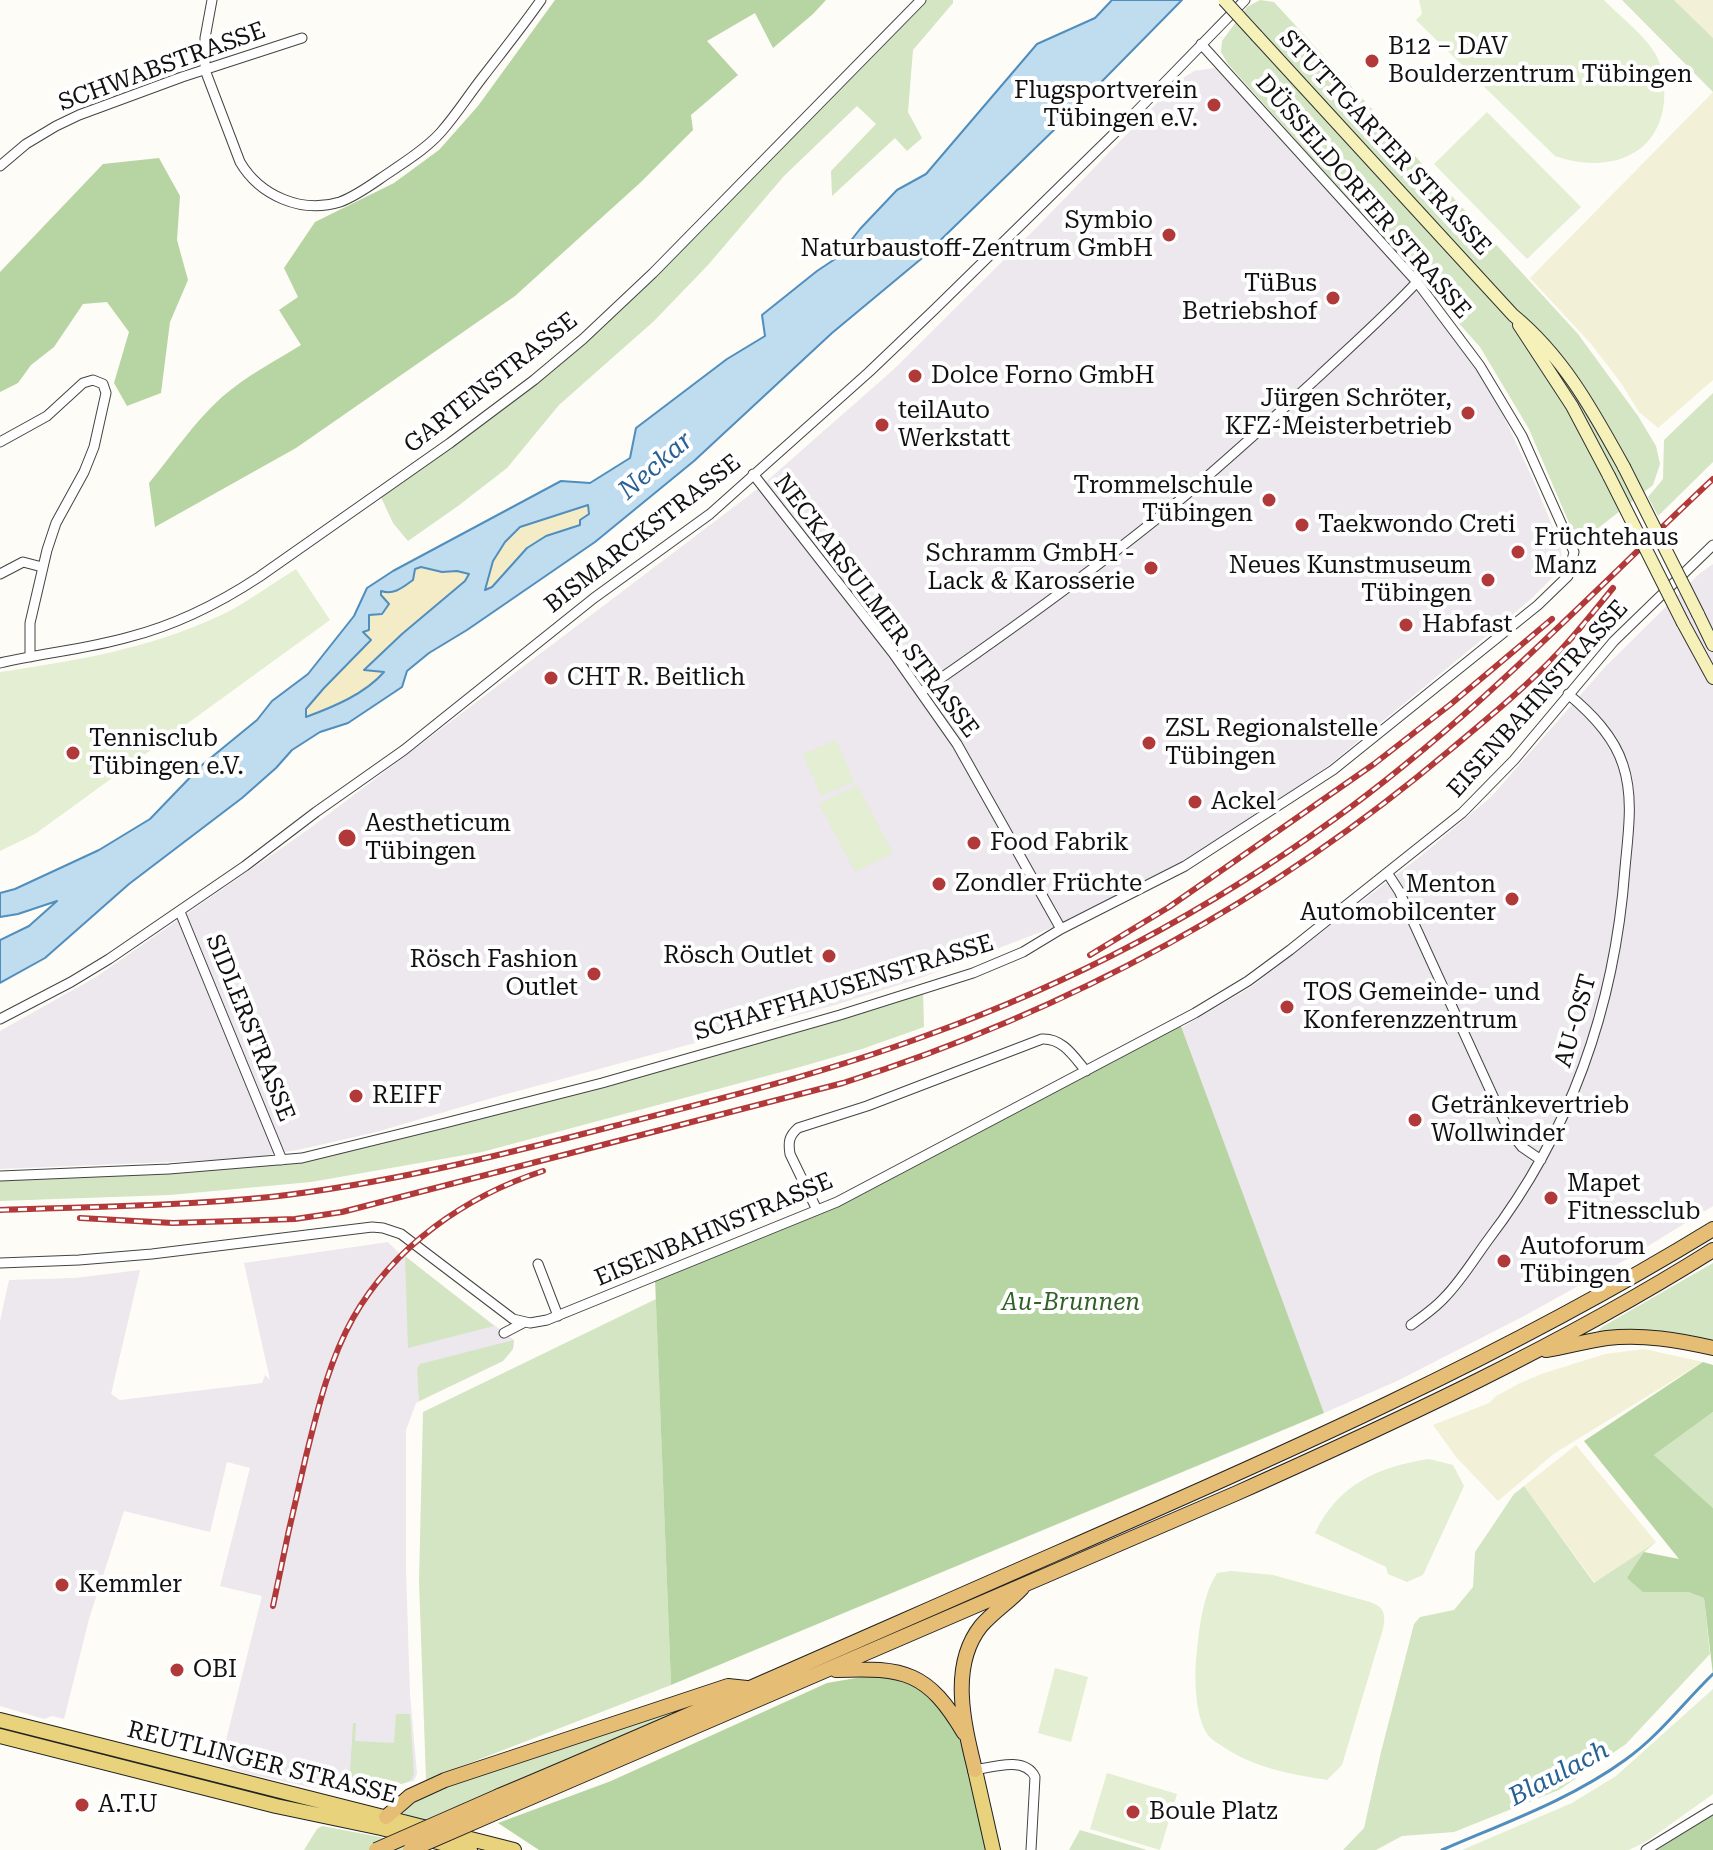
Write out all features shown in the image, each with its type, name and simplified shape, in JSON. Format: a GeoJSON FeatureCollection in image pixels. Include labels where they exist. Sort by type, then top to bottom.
{"type":"FeatureCollection","features":[{"type":"Feature","properties":{"kind":"highway"},"geometry":{"type":"LineString","coordinates":[[410,1850],[502,1803],[748,1688],[1128,1523],[1407,1395],[1589,1302],[1713,1229]]}},
{"type":"Feature","properties":{"kind":"highway"},"geometry":{"type":"LineString","coordinates":[[376,1850],[502,1803],[824,1671],[1293,1468],[1533,1352],[1646,1291],[1713,1250]]}},
{"type":"Feature","properties":{"kind":"highway"},"geometry":{"type":"LineString","coordinates":[[1533,1352],[1627,1337],[1668,1339],[1713,1348]]}},
{"type":"Feature","properties":{"kind":"highway"},"geometry":{"type":"LineString","coordinates":[[975,1770],[967,1739],[963,1665],[979,1629],[1027,1582]]}},
{"type":"Feature","properties":{"kind":"highway"},"geometry":{"type":"LineString","coordinates":[[824,1671],[871,1669],[909,1675],[935,1692],[967,1739]]}},
{"type":"Feature","properties":{"kind":"highway"},"geometry":{"type":"LineString","coordinates":[[386,1817],[410,1796],[445,1780],[728,1686],[748,1688]]}},
{"type":"Feature","properties":{"kind":"main road","name":"STUTTGARTER STRASSE"},"geometry":{"type":"LineString","coordinates":[[1224,0],[1513,315],[1530,329],[1577,384],[1624,467],[1713,645]]}},
{"type":"Feature","properties":{"kind":"main road","name":"STUTTGARTER STRASSE"},"geometry":{"type":"LineString","coordinates":[[1513,315],[1572,406],[1713,678]]}},
{"type":"Feature","properties":{"kind":"main road","name":"REUTLINGER STRASSE"},"geometry":{"type":"LineString","coordinates":[[0,1720],[514,1850]]}},
{"type":"Feature","properties":{"kind":"main road","name":"REUTLINGER STRASSE"},"geometry":{"type":"LineString","coordinates":[[0,1736],[276,1806],[470,1850]]}},
{"type":"Feature","properties":{"kind":"main road"},"geometry":{"type":"LineString","coordinates":[[975,1770],[993,1850]]}},
{"type":"Feature","properties":{"kind":"street"},"geometry":{"type":"LineString","coordinates":[[212,0],[205,38],[205,70],[235,151],[254,182],[285,201],[314,206],[340,202],[361,191],[439,135],[541,0]]}},
{"type":"Feature","properties":{"kind":"street","name":"GARTENSTRASSE"},"geometry":{"type":"LineString","coordinates":[[0,663],[130,637],[184,619],[230,597],[450,443],[534,380],[618,307],[921,0]]}},
{"type":"Feature","properties":{"kind":"street","name":"BISMARCKSTRASSE"},"geometry":{"type":"LineString","coordinates":[[0,1019],[83,974],[245,866],[404,750],[594,598],[710,514],[935,309],[1245,0]]}},
{"type":"Feature","properties":{"kind":"street","name":"SCHWABSTRASSE"},"geometry":{"type":"LineString","coordinates":[[0,166],[26,144],[79,115],[302,38]]}},
{"type":"Feature","properties":{"kind":"street","name":"DÜSSELDORFER STRASSE"},"geometry":{"type":"LineString","coordinates":[[1201,44],[1417,282],[1480,366],[1522,436],[1574,552]]}},
{"type":"Feature","properties":{"kind":"street"},"geometry":{"type":"LineString","coordinates":[[921,692],[1078,580],[1176,502],[1273,418],[1417,282]]}},
{"type":"Feature","properties":{"kind":"street"},"geometry":{"type":"LineString","coordinates":[[0,442],[47,416],[83,383],[99,381],[105,389],[94,447],[54,527],[42,567],[30,623],[30,657]]}},
{"type":"Feature","properties":{"kind":"street","name":"NECKARSULMER STRASSE"},"geometry":{"type":"LineString","coordinates":[[753,474],[893,653],[957,744],[1061,929]]}},
{"type":"Feature","properties":{"kind":"street","name":"EISENBAHNSTRASSE"},"geometry":{"type":"LineString","coordinates":[[504,1333],[525,1322],[535,1323],[558,1316],[837,1202],[1202,1009],[1248,981],[1445,828],[1493,782],[1614,641],[1713,545]]}},
{"type":"Feature","properties":{"kind":"street","name":"SCHAFFHAUSENSTRASSE"},"geometry":{"type":"LineString","coordinates":[[0,1176],[169,1169],[302,1158],[572,1091],[840,1015],[973,973],[1023,952],[1061,929],[1185,866],[1333,770],[1538,605],[1568,576],[1574,552]]}},
{"type":"Feature","properties":{"kind":"street"},"geometry":{"type":"LineString","coordinates":[[0,574],[23,562],[42,567]]}},
{"type":"Feature","properties":{"kind":"street","name":"AU-OST"},"geometry":{"type":"LineString","coordinates":[[1411,1325],[1444,1298],[1496,1230],[1541,1160],[1580,1080],[1604,999],[1619,929],[1629,817],[1626,776],[1616,747],[1594,719],[1568,694]]}},
{"type":"Feature","properties":{"kind":"street"},"geometry":{"type":"LineString","coordinates":[[1388,874],[1399,891],[1508,1129],[1522,1147],[1541,1160]]}},
{"type":"Feature","properties":{"kind":"street","name":"SIDLERSTRASSE"},"geometry":{"type":"LineString","coordinates":[[180,912],[282,1160]]}},
{"type":"Feature","properties":{"kind":"street"},"geometry":{"type":"LineString","coordinates":[[817,1210],[790,1154],[790,1135],[798,1128],[867,1106],[1042,1039],[1060,1043],[1086,1071]]}},
{"type":"Feature","properties":{"kind":"street"},"geometry":{"type":"LineString","coordinates":[[0,1263],[152,1254],[383,1228],[401,1234],[503,1313],[525,1322]]}},
{"type":"Feature","properties":{"kind":"street"},"geometry":{"type":"LineString","coordinates":[[538,1264],[558,1316]]}},
{"type":"Feature","properties":{"kind":"street"},"geometry":{"type":"LineString","coordinates":[[975,1770],[1015,1764],[1032,1771],[1035,1777],[1031,1850]]}},
{"type":"Feature","properties":{"kind":"street"},"geometry":{"type":"LineString","coordinates":[[1646,1850],[1713,1809]]}},
{"type":"Feature","properties":{"kind":"shaded area"},"geometry":{"type":"Polygon","coordinates":[[[1214,68],[1224,72],[1425,299],[1476,367],[1504,417],[1560,545],[1562,558],[1554,576],[1530,600],[1328,766],[1185,862],[1051,928],[918,979],[835,1005],[376,1132],[302,1149],[217,1160],[0,1169],[0,1031],[96,977],[309,829],[760,487],[893,370],[1178,81],[1194,71],[1214,68]]]}},
{"type":"Feature","properties":{"kind":"shaded area"},"geometry":{"type":"Polygon","coordinates":[[[1713,564],[1713,1206],[1627,1259],[1524,1316],[1397,1381],[1324,1413],[1181,1028],[1251,987],[1422,855],[1491,797],[1605,667],[1699,574],[1713,564]]]}},
{"type":"Feature","properties":{"kind":"shaded area"},"geometry":{"type":"Polygon","coordinates":[[[388,1242],[514,1340],[513,1349],[503,1361],[416,1403],[406,1430],[406,1569],[410,1694],[417,1774],[414,1781],[363,1789],[319,1789],[244,1773],[220,1764],[262,1596],[220,1586],[250,1468],[227,1462],[210,1532],[124,1511],[89,1619],[64,1719],[52,1716],[44,1719],[0,1706],[0,1321],[9,1280],[75,1278],[140,1270],[111,1394],[120,1400],[262,1383],[265,1375],[270,1380],[244,1263],[388,1242]]]}},
{"type":"Feature","properties":{"kind":"green space"},"geometry":{"type":"Polygon","coordinates":[[[555,0],[826,0],[773,48],[755,13],[707,41],[738,75],[691,115],[693,130],[641,182],[515,296],[296,448],[155,527],[149,483],[184,438],[231,389],[301,345],[279,310],[298,297],[284,268],[315,222],[394,183],[439,150],[478,106],[555,0]]]}},
{"type":"Feature","properties":{"kind":"green space"},"geometry":{"type":"Polygon","coordinates":[[[921,0],[953,0],[913,50],[908,112],[922,138],[907,151],[895,138],[832,196],[831,171],[876,124],[857,106],[784,176],[708,265],[654,321],[559,405],[507,468],[408,541],[393,523],[379,493],[583,339],[921,0]]]}},
{"type":"Feature","properties":{"kind":"green space"},"geometry":{"type":"Polygon","coordinates":[[[1260,0],[1274,2],[1578,334],[1656,446],[1660,464],[1653,485],[1578,544],[1529,429],[1480,347],[1228,64],[1221,52],[1222,41],[1247,7],[1260,0]]]}},
{"type":"Feature","properties":{"kind":"green space"},"geometry":{"type":"Polygon","coordinates":[[[1419,0],[1604,0],[1648,43],[1660,64],[1664,102],[1660,122],[1640,149],[1625,157],[1591,163],[1555,156],[1416,20],[1422,14],[1419,0]]]}},
{"type":"Feature","properties":{"kind":"green space"},"geometry":{"type":"Polygon","coordinates":[[[1622,0],[1674,0],[1713,38],[1713,92],[1622,0]]]}},
{"type":"Feature","properties":{"kind":"green space"},"geometry":{"type":"Polygon","coordinates":[[[1674,0],[1713,0],[1713,38],[1674,0]]]}},
{"type":"Feature","properties":{"kind":"green space"},"geometry":{"type":"Polygon","coordinates":[[[1713,92],[1713,380],[1658,428],[1639,412],[1591,344],[1530,278],[1713,92]]]}},
{"type":"Feature","properties":{"kind":"green space"},"geometry":{"type":"Polygon","coordinates":[[[1487,112],[1581,207],[1527,259],[1434,164],[1487,112]]]}},
{"type":"Feature","properties":{"kind":"green space"},"geometry":{"type":"Polygon","coordinates":[[[159,158],[180,196],[177,240],[188,280],[170,322],[161,393],[127,406],[114,383],[129,332],[107,302],[83,304],[54,347],[31,365],[18,383],[0,392],[0,272],[103,164],[159,158]]]}},
{"type":"Feature","properties":{"kind":"green space"},"geometry":{"type":"Polygon","coordinates":[[[1713,393],[1713,462],[1658,516],[1648,497],[1663,479],[1664,440],[1713,393]]]}},
{"type":"Feature","properties":{"kind":"green space","name":"Tennisclub Tübingen e.V."},"geometry":{"type":"Polygon","coordinates":[[[296,569],[330,620],[35,834],[0,851],[0,672],[83,658],[164,638],[227,612],[296,569]]]}},
{"type":"Feature","properties":{"kind":"green space"},"geometry":{"type":"Polygon","coordinates":[[[836,740],[854,782],[821,796],[803,754],[836,740]]]}},
{"type":"Feature","properties":{"kind":"green space"},"geometry":{"type":"Polygon","coordinates":[[[857,785],[893,853],[855,872],[819,804],[857,785]]]}},
{"type":"Feature","properties":{"kind":"green space"},"geometry":{"type":"Polygon","coordinates":[[[923,990],[924,1027],[800,1067],[482,1152],[311,1182],[170,1195],[0,1201],[0,1176],[273,1161],[445,1123],[923,990]]]}},
{"type":"Feature","properties":{"kind":"green space","name":"Au-Brunnen"},"geometry":{"type":"Polygon","coordinates":[[[1179,1021],[1324,1413],[671,1685],[655,1278],[837,1202],[1179,1021]]]}},
{"type":"Feature","properties":{"kind":"green space"},"geometry":{"type":"Polygon","coordinates":[[[405,1256],[494,1326],[408,1348],[405,1256]]]}},
{"type":"Feature","properties":{"kind":"green space"},"geometry":{"type":"Polygon","coordinates":[[[1713,1263],[1713,1342],[1598,1331],[1602,1327],[1713,1263]]]}},
{"type":"Feature","properties":{"kind":"green space"},"geometry":{"type":"Polygon","coordinates":[[[656,1299],[671,1685],[426,1780],[419,1581],[423,1412],[656,1299]]]}},
{"type":"Feature","properties":{"kind":"green space"},"geometry":{"type":"Polygon","coordinates":[[[514,1340],[513,1349],[503,1361],[419,1401],[417,1369],[420,1364],[514,1340]]]}},
{"type":"Feature","properties":{"kind":"green space"},"geometry":{"type":"Polygon","coordinates":[[[1644,1349],[1703,1362],[1555,1453],[1498,1501],[1456,1457],[1433,1425],[1489,1403],[1496,1396],[1544,1373],[1605,1354],[1644,1349]]]}},
{"type":"Feature","properties":{"kind":"green space"},"geometry":{"type":"Polygon","coordinates":[[[1703,1362],[1713,1365],[1713,1412],[1654,1455],[1713,1508],[1713,1675],[1704,1598],[1688,1592],[1643,1592],[1627,1578],[1644,1552],[1679,1559],[1584,1441],[1703,1362]]]}},
{"type":"Feature","properties":{"kind":"green space"},"geometry":{"type":"Polygon","coordinates":[[[1713,1412],[1713,1508],[1654,1455],[1713,1412]]]}},
{"type":"Feature","properties":{"kind":"green space"},"geometry":{"type":"Polygon","coordinates":[[[1576,1445],[1656,1542],[1595,1583],[1524,1486],[1576,1445]]]}},
{"type":"Feature","properties":{"kind":"green space"},"geometry":{"type":"Polygon","coordinates":[[[1429,1459],[1453,1465],[1464,1486],[1423,1575],[1407,1582],[1388,1574],[1386,1567],[1315,1533],[1324,1516],[1348,1490],[1377,1473],[1429,1459]]]}},
{"type":"Feature","properties":{"kind":"green space"},"geometry":{"type":"Polygon","coordinates":[[[1524,1486],[1594,1583],[1656,1542],[1644,1552],[1643,1592],[1688,1592],[1704,1598],[1710,1654],[1626,1744],[1559,1790],[1454,1832],[1402,1836],[1376,1850],[1343,1850],[1364,1828],[1414,1624],[1420,1617],[1454,1610],[1473,1587],[1475,1552],[1514,1494],[1524,1486]]]}},
{"type":"Feature","properties":{"kind":"green space"},"geometry":{"type":"Polygon","coordinates":[[[1231,1571],[1273,1575],[1370,1602],[1383,1612],[1383,1629],[1342,1765],[1327,1780],[1247,1760],[1214,1741],[1203,1727],[1195,1682],[1201,1620],[1208,1591],[1217,1573],[1231,1571]]]}},
{"type":"Feature","properties":{"kind":"green space"},"geometry":{"type":"Polygon","coordinates":[[[1055,1668],[1088,1677],[1071,1742],[1038,1733],[1055,1668]]]}},
{"type":"Feature","properties":{"kind":"green space"},"geometry":{"type":"Polygon","coordinates":[[[897,1671],[909,1675],[967,1739],[993,1850],[539,1850],[498,1823],[611,1781],[827,1683],[897,1671]]]}},
{"type":"Feature","properties":{"kind":"green space"},"geometry":{"type":"Polygon","coordinates":[[[1713,1689],[1713,1794],[1647,1841],[1629,1850],[1462,1850],[1572,1803],[1616,1776],[1713,1689]]]}},
{"type":"Feature","properties":{"kind":"green space"},"geometry":{"type":"Polygon","coordinates":[[[690,1704],[424,1820],[404,1814],[410,1803],[431,1791],[690,1704]]]}},
{"type":"Feature","properties":{"kind":"green space"},"geometry":{"type":"Polygon","coordinates":[[[396,1714],[410,1714],[414,1774],[411,1780],[391,1786],[349,1789],[353,1723],[356,1723],[355,1741],[394,1743],[396,1714]]]}},
{"type":"Feature","properties":{"kind":"green space","name":"Boule Platz"},"geometry":{"type":"Polygon","coordinates":[[[1107,1773],[1177,1794],[1160,1850],[1090,1829],[1107,1773]]]}},
{"type":"Feature","properties":{"kind":"green space"},"geometry":{"type":"Polygon","coordinates":[[[1713,1815],[1713,1850],[1655,1850],[1713,1815]]]}},
{"type":"Feature","properties":{"kind":"green space"},"geometry":{"type":"Polygon","coordinates":[[[322,1826],[380,1837],[417,1850],[304,1850],[322,1826]]]}},
{"type":"Feature","properties":{"kind":"green space"},"geometry":{"type":"Polygon","coordinates":[[[1080,1830],[1147,1850],[1069,1850],[1080,1830]]]}},
{"type":"Feature","properties":{"kind":"sand"},"geometry":{"type":"Polygon","coordinates":[[[588,505],[590,514],[580,520],[580,525],[527,548],[485,591],[493,561],[505,542],[520,527],[588,505]]]}},
{"type":"Feature","properties":{"kind":"sand"},"geometry":{"type":"Polygon","coordinates":[[[421,567],[469,574],[465,581],[365,669],[385,672],[371,686],[306,717],[314,699],[370,640],[362,632],[381,591],[421,567]]]}},
{"type":"Feature","properties":{"kind":"water","name":"Neckar"},"geometry":{"type":"Polygon","coordinates":[[[1112,0],[1182,0],[921,259],[832,333],[694,461],[595,542],[429,653],[407,671],[402,687],[348,723],[320,732],[292,750],[242,798],[129,884],[45,958],[0,983],[0,940],[29,926],[57,901],[0,917],[0,893],[99,850],[150,819],[202,765],[257,720],[272,701],[308,674],[354,616],[367,588],[561,481],[590,483],[630,458],[636,428],[727,359],[765,336],[762,315],[838,257],[897,190],[926,174],[1037,44],[1095,18],[1112,0]],[[588,505],[520,527],[505,542],[493,561],[485,590],[492,587],[527,548],[546,536],[580,525],[580,520],[589,514],[588,505]],[[421,567],[415,569],[413,580],[401,588],[381,591],[389,604],[382,614],[369,615],[369,630],[363,632],[371,640],[306,709],[306,717],[348,699],[376,680],[384,672],[364,670],[465,581],[469,574],[421,567]]]}},
{"type":"Feature","properties":{"kind":"waterway","name":"Blaulach"},"geometry":{"type":"LineString","coordinates":[[1442,1850],[1536,1810],[1604,1774],[1649,1741],[1713,1674]]}},
{"type":"Feature","properties":{"kind":"railway"},"geometry":{"type":"LineString","coordinates":[[0,1210],[270,1197],[356,1185],[568,1138],[729,1096],[886,1050],[979,1016],[1085,969],[1187,915],[1333,820],[1482,699],[1713,479]]}},
{"type":"Feature","properties":{"kind":"railway"},"geometry":{"type":"LineString","coordinates":[[80,1218],[173,1223],[295,1219],[342,1212],[843,1083],[1007,1022],[1163,947],[1238,904],[1310,856],[1381,805],[1506,703],[1558,653],[1613,588]]}},
{"type":"Feature","properties":{"kind":"railway"},"geometry":{"type":"LineString","coordinates":[[1090,955],[1169,907],[1374,764],[1552,619]]}},
{"type":"Feature","properties":{"kind":"railway"},"geometry":{"type":"LineString","coordinates":[[273,1606],[320,1403],[337,1351],[353,1318],[389,1268],[434,1227],[487,1194],[543,1171]]}},
{"type":"Feature","properties":{"kind":"place","name":"B12 – DAV Boulderzentrum Tübingen"},"geometry":{"type":"Point","coordinates":[1372,61]}},
{"type":"Feature","properties":{"kind":"place","name":"Flugsportverein Tübingen e.V."},"geometry":{"type":"Point","coordinates":[1214,105]}},
{"type":"Feature","properties":{"kind":"place","name":"Symbio Naturbaustoff-Zentrum GmbH"},"geometry":{"type":"Point","coordinates":[1169,235]}},
{"type":"Feature","properties":{"kind":"place","name":"TüBus Betriebshof"},"geometry":{"type":"Point","coordinates":[1333,298]}},
{"type":"Feature","properties":{"kind":"place","name":"Dolce Forno GmbH"},"geometry":{"type":"Point","coordinates":[915,376]}},
{"type":"Feature","properties":{"kind":"place","name":"Jürgen Schröter, KFZ-Meisterbetrieb"},"geometry":{"type":"Point","coordinates":[1468,413]}},
{"type":"Feature","properties":{"kind":"place","name":"teilAuto Werkstatt"},"geometry":{"type":"Point","coordinates":[882,425]}},
{"type":"Feature","properties":{"kind":"place","name":"Trommelschule Tübingen"},"geometry":{"type":"Point","coordinates":[1269,500]}},
{"type":"Feature","properties":{"kind":"place","name":"Taekwondo Creti"},"geometry":{"type":"Point","coordinates":[1302,525]}},
{"type":"Feature","properties":{"kind":"place","name":"Früchtehaus Manz"},"geometry":{"type":"Point","coordinates":[1518,552]}},
{"type":"Feature","properties":{"kind":"place","name":"Schramm GmbH - Lack & Karosserie"},"geometry":{"type":"Point","coordinates":[1151,568]}},
{"type":"Feature","properties":{"kind":"place","name":"Neues Kunstmuseum Tübingen"},"geometry":{"type":"Point","coordinates":[1488,580]}},
{"type":"Feature","properties":{"kind":"place","name":"Habfast"},"geometry":{"type":"Point","coordinates":[1406,625]}},
{"type":"Feature","properties":{"kind":"place","name":"CHT R. Beitlich"},"geometry":{"type":"Point","coordinates":[551,678]}},
{"type":"Feature","properties":{"kind":"place","name":"ZSL Regionalstelle Tübingen"},"geometry":{"type":"Point","coordinates":[1149,743]}},
{"type":"Feature","properties":{"kind":"place","name":"Tennisclub Tübingen e.V."},"geometry":{"type":"Point","coordinates":[73,753]}},
{"type":"Feature","properties":{"kind":"place","name":"Ackel"},"geometry":{"type":"Point","coordinates":[1195,802]}},
{"type":"Feature","properties":{"kind":"place","name":"Aestheticum Tübingen"},"geometry":{"type":"Point","coordinates":[347,838]}},
{"type":"Feature","properties":{"kind":"place","name":"Food Fabrik"},"geometry":{"type":"Point","coordinates":[974,843]}},
{"type":"Feature","properties":{"kind":"place","name":"Zondler Früchte"},"geometry":{"type":"Point","coordinates":[939,884]}},
{"type":"Feature","properties":{"kind":"place","name":"Menton Automobilcenter"},"geometry":{"type":"Point","coordinates":[1512,899]}},
{"type":"Feature","properties":{"kind":"place","name":"Rösch Outlet"},"geometry":{"type":"Point","coordinates":[829,956]}},
{"type":"Feature","properties":{"kind":"place","name":"Rösch Fashion Outlet"},"geometry":{"type":"Point","coordinates":[594,974]}},
{"type":"Feature","properties":{"kind":"place","name":"TOS Gemeinde- und Konferenzzentrum"},"geometry":{"type":"Point","coordinates":[1287,1007]}},
{"type":"Feature","properties":{"kind":"place","name":"REIFF"},"geometry":{"type":"Point","coordinates":[356,1096]}},
{"type":"Feature","properties":{"kind":"place","name":"Getränkevertrieb Wollwinder"},"geometry":{"type":"Point","coordinates":[1415,1120]}},
{"type":"Feature","properties":{"kind":"place","name":"Mapet Fitnessclub"},"geometry":{"type":"Point","coordinates":[1551,1198]}},
{"type":"Feature","properties":{"kind":"place","name":"Autoforum Tübingen"},"geometry":{"type":"Point","coordinates":[1504,1261]}},
{"type":"Feature","properties":{"kind":"place","name":"Kemmler"},"geometry":{"type":"Point","coordinates":[62,1585]}},
{"type":"Feature","properties":{"kind":"place","name":"OBI"},"geometry":{"type":"Point","coordinates":[177,1670]}},
{"type":"Feature","properties":{"kind":"place","name":"A.T.U"},"geometry":{"type":"Point","coordinates":[82,1805]}},
{"type":"Feature","properties":{"kind":"place","name":"Boule Platz"},"geometry":{"type":"Point","coordinates":[1133,1812]}}]}
